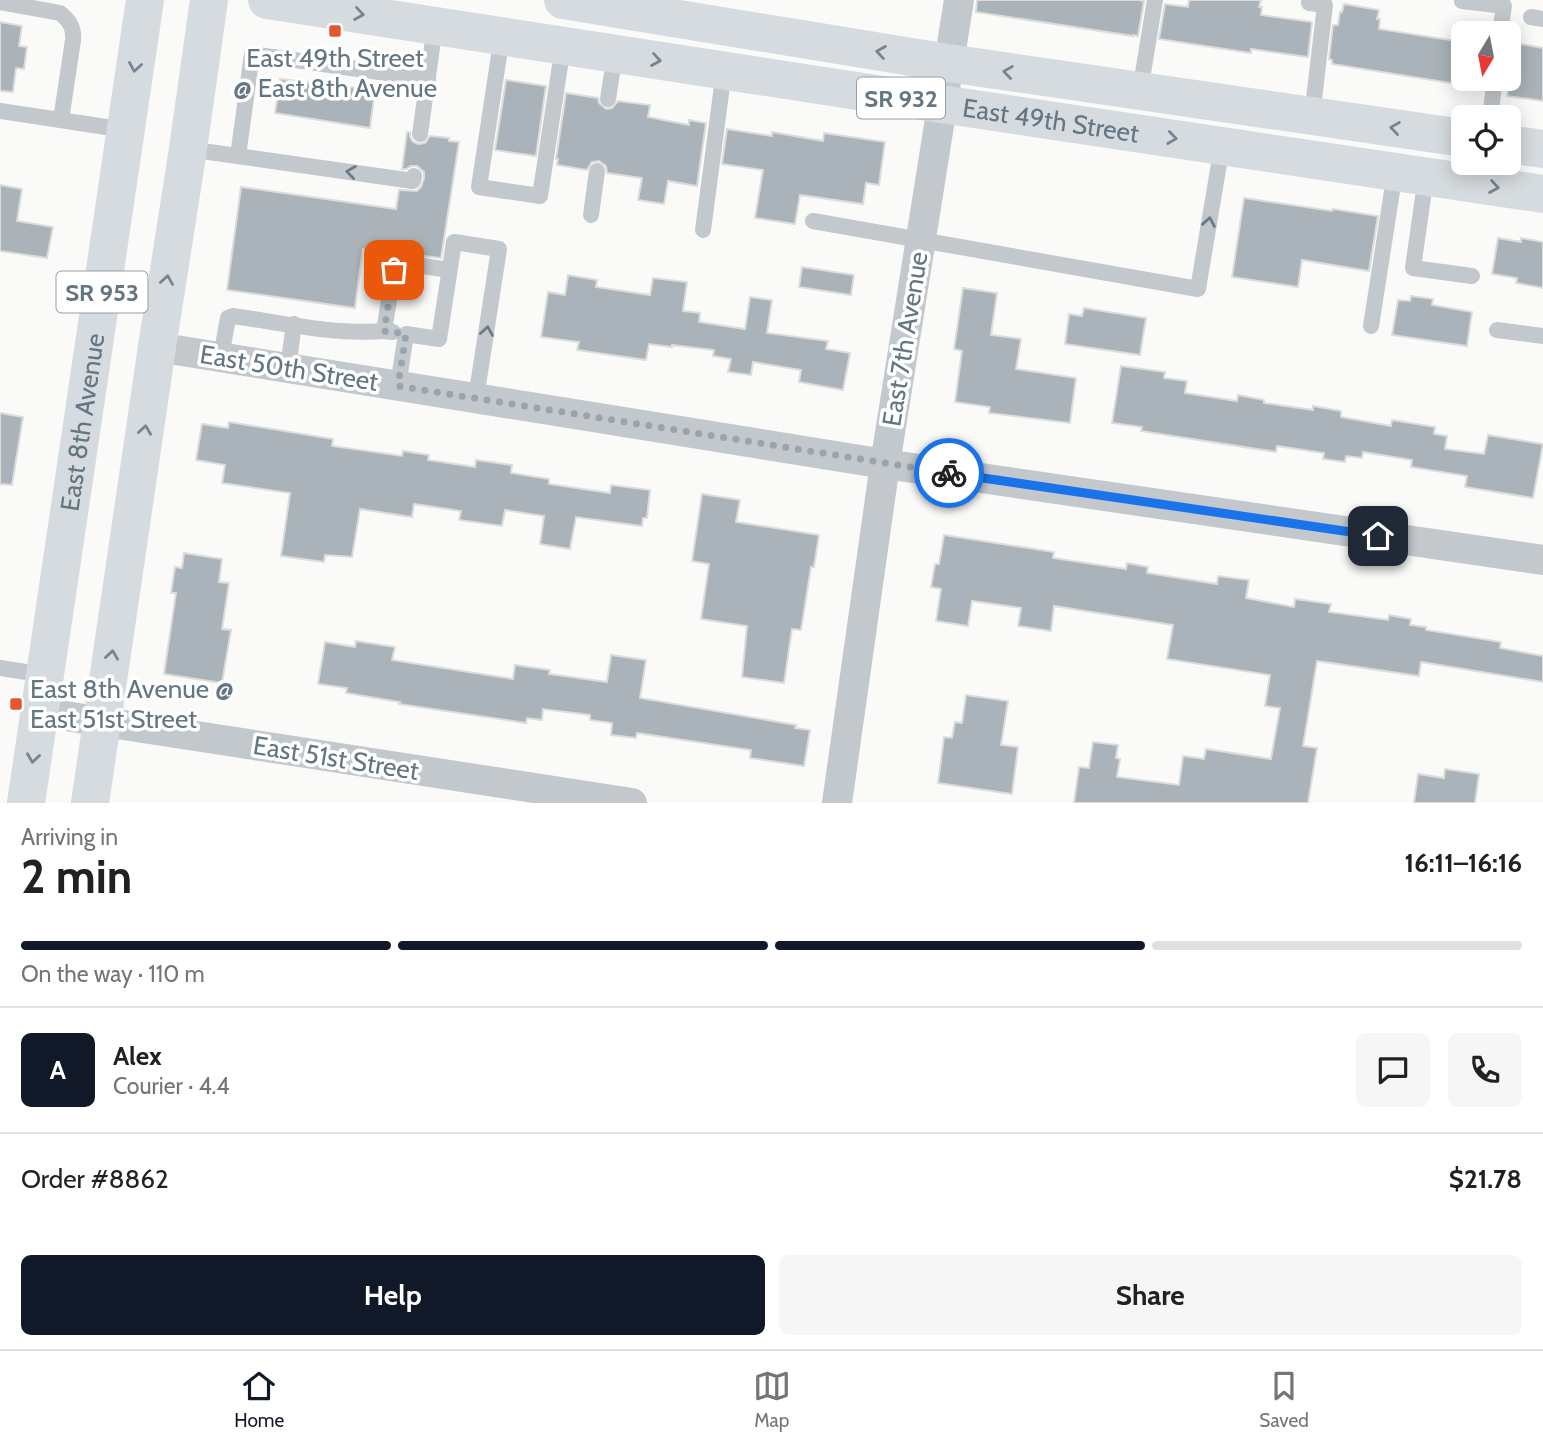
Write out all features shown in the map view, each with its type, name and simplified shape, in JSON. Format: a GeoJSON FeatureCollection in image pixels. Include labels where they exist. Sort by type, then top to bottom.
{"type":"FeatureCollection","features":[{"type":"Feature","properties":{"kind":"main road","name":"East 8th Avenue"},"geometry":{"type":"LineString","coordinates":[[26,803],[145,0]]}},
{"type":"Feature","properties":{"kind":"main road","name":"SR 953"},"geometry":{"type":"LineString","coordinates":[[90,803],[209,0]]}},
{"type":"Feature","properties":{"kind":"main road","name":"East 49th Street"},"geometry":{"type":"LineString","coordinates":[[267,0],[1543,194]]}},
{"type":"Feature","properties":{"kind":"main road","name":"East 49th Street"},"geometry":{"type":"LineString","coordinates":[[562,0],[636,6],[948,64],[1451,136]]}},
{"type":"Feature","properties":{"kind":"main road"},"geometry":{"type":"LineString","coordinates":[[1521,146],[1543,149]]}},
{"type":"Feature","properties":{"kind":"street","name":"East 7th Avenue"},"geometry":{"type":"LineString","coordinates":[[837,803],[885,464],[959,0]]}},
{"type":"Feature","properties":{"kind":"street","name":"East 50th Street"},"geometry":{"type":"LineString","coordinates":[[157,347],[885,464],[1543,560]]}},
{"type":"Feature","properties":{"kind":"street","name":"East 51st Street"},"geometry":{"type":"LineString","coordinates":[[39,712],[632,803]]}},
{"type":"Feature","properties":{"kind":"lane"},"geometry":{"type":"LineString","coordinates":[[1140,91],[1155,0]]}},
{"type":"Feature","properties":{"kind":"lane"},"geometry":{"type":"LineString","coordinates":[[1310,0],[1309,3],[1325,5],[1312,116]]}},
{"type":"Feature","properties":{"kind":"lane"},"geometry":{"type":"LineString","coordinates":[[1462,1],[1504,6],[1502,21]]}},
{"type":"Feature","properties":{"kind":"lane"},"geometry":{"type":"LineString","coordinates":[[0,2],[60,13],[71,24],[73,40],[61,120]]}},
{"type":"Feature","properties":{"kind":"lane"},"geometry":{"type":"LineString","coordinates":[[420,134],[435,26]]}},
{"type":"Feature","properties":{"kind":"lane"},"geometry":{"type":"LineString","coordinates":[[502,36],[479,187],[491,189],[540,196],[563,46]]}},
{"type":"Feature","properties":{"kind":"lane"},"geometry":{"type":"LineString","coordinates":[[238,156],[252,54],[428,79]]}},
{"type":"Feature","properties":{"kind":"lane"},"geometry":{"type":"LineString","coordinates":[[608,99],[615,54]]}},
{"type":"Feature","properties":{"kind":"lane"},"geometry":{"type":"LineString","coordinates":[[703,230],[724,71]]}},
{"type":"Feature","properties":{"kind":"lane"},"geometry":{"type":"LineString","coordinates":[[0,111],[126,130]]}},
{"type":"Feature","properties":{"kind":"lane"},"geometry":{"type":"LineString","coordinates":[[813,221],[1198,289],[1222,146]]}},
{"type":"Feature","properties":{"kind":"lane"},"geometry":{"type":"LineString","coordinates":[[188,149],[413,181],[414,176]]}},
{"type":"Feature","properties":{"kind":"lane"},"geometry":{"type":"LineString","coordinates":[[591,215],[597,171]]}},
{"type":"Feature","properties":{"kind":"lane"},"geometry":{"type":"LineString","coordinates":[[1410,174],[1413,268],[1472,276]]}},
{"type":"Feature","properties":{"kind":"lane"},"geometry":{"type":"LineString","coordinates":[[1371,326],[1410,174]]}},
{"type":"Feature","properties":{"kind":"lane"},"geometry":{"type":"LineString","coordinates":[[221,357],[228,318],[233,316],[344,331],[384,331],[439,339],[454,242],[499,249],[477,398]]}},
{"type":"Feature","properties":{"kind":"lane"},"geometry":{"type":"LineString","coordinates":[[384,331],[397,265],[404,263],[449,270]]}},
{"type":"Feature","properties":{"kind":"lane"},"geometry":{"type":"LineString","coordinates":[[288,368],[294,324]]}},
{"type":"Feature","properties":{"kind":"lane"},"geometry":{"type":"LineString","coordinates":[[1497,330],[1543,336]]}},
{"type":"Feature","properties":{"kind":"lane"},"geometry":{"type":"LineString","coordinates":[[398,386],[406,334]]}},
{"type":"Feature","properties":{"kind":"lane"},"geometry":{"type":"LineString","coordinates":[[0,668],[45,675]]}},
{"type":"Feature","properties":{"kind":"building"},"geometry":{"type":"Polygon","coordinates":[[[977,0],[1144,1],[1138,36],[1133,36],[976,12],[977,0]]]}},
{"type":"Feature","properties":{"kind":"building"},"geometry":{"type":"Polygon","coordinates":[[[1189,0],[1261,0],[1261,15],[1312,22],[1308,57],[1251,49],[1251,53],[1159,39],[1165,4],[1188,7],[1189,0]]]}},
{"type":"Feature","properties":{"kind":"building"},"geometry":{"type":"Polygon","coordinates":[[[1344,4],[1379,10],[1379,29],[1451,40],[1451,83],[1332,64],[1329,59],[1333,25],[1338,25],[1344,4]]]}},
{"type":"Feature","properties":{"kind":"building"},"geometry":{"type":"Polygon","coordinates":[[[0,22],[22,26],[19,46],[27,47],[24,69],[16,68],[13,92],[0,91],[0,22]]]}},
{"type":"Feature","properties":{"kind":"building"},"geometry":{"type":"Polygon","coordinates":[[[1521,44],[1543,48],[1543,101],[1507,96],[1508,91],[1521,91],[1521,44]]]}},
{"type":"Feature","properties":{"kind":"building"},"geometry":{"type":"Polygon","coordinates":[[[280,79],[375,90],[370,128],[275,113],[280,79]]]}},
{"type":"Feature","properties":{"kind":"building"},"geometry":{"type":"Polygon","coordinates":[[[506,80],[546,86],[536,156],[495,150],[506,80]]]}},
{"type":"Feature","properties":{"kind":"building"},"geometry":{"type":"Polygon","coordinates":[[[566,93],[598,98],[599,103],[606,109],[612,108],[618,101],[650,105],[648,117],[689,125],[689,120],[706,123],[697,186],[668,181],[664,204],[638,200],[642,178],[607,173],[606,166],[599,161],[592,162],[587,170],[557,165],[566,93]]]}},
{"type":"Feature","properties":{"kind":"building"},"geometry":{"type":"Polygon","coordinates":[[[727,129],[772,136],[772,132],[823,141],[824,133],[885,142],[879,185],[866,183],[863,204],[800,195],[795,224],[755,218],[763,170],[722,164],[727,129]]]}},
{"type":"Feature","properties":{"kind":"building"},"geometry":{"type":"Polygon","coordinates":[[[407,132],[410,132],[413,142],[418,144],[425,143],[430,136],[459,142],[441,258],[363,249],[355,308],[227,290],[241,187],[396,209],[399,190],[417,191],[424,178],[424,172],[417,166],[402,169],[407,132]]]}},
{"type":"Feature","properties":{"kind":"building"},"geometry":{"type":"Polygon","coordinates":[[[0,185],[22,189],[17,221],[53,227],[47,258],[0,251],[0,185]]]}},
{"type":"Feature","properties":{"kind":"building"},"geometry":{"type":"Polygon","coordinates":[[[1244,198],[1378,216],[1369,271],[1302,260],[1298,287],[1232,277],[1244,198]]]}},
{"type":"Feature","properties":{"kind":"building"},"geometry":{"type":"Polygon","coordinates":[[[1498,238],[1543,242],[1543,288],[1516,283],[1517,278],[1492,274],[1498,238]]]}},
{"type":"Feature","properties":{"kind":"building"},"geometry":{"type":"Polygon","coordinates":[[[802,267],[854,275],[851,295],[799,287],[802,267]]]}},
{"type":"Feature","properties":{"kind":"building"},"geometry":{"type":"Polygon","coordinates":[[[568,275],[597,280],[596,287],[650,295],[653,278],[687,282],[683,311],[700,313],[699,322],[745,329],[750,297],[772,300],[767,333],[828,341],[826,349],[850,353],[843,390],[799,382],[801,370],[753,362],[751,375],[728,372],[731,359],[713,356],[714,350],[649,344],[646,360],[577,350],[579,342],[541,337],[548,292],[565,295],[568,275]]]}},
{"type":"Feature","properties":{"kind":"building"},"geometry":{"type":"Polygon","coordinates":[[[963,288],[997,293],[991,335],[1021,339],[1016,369],[1076,378],[1070,423],[989,413],[990,407],[955,402],[962,351],[954,349],[963,288]]]}},
{"type":"Feature","properties":{"kind":"building"},"geometry":{"type":"Polygon","coordinates":[[[1411,296],[1433,299],[1432,305],[1472,312],[1467,346],[1392,335],[1398,300],[1410,301],[1411,296]]]}},
{"type":"Feature","properties":{"kind":"building"},"geometry":{"type":"Polygon","coordinates":[[[1084,308],[1146,318],[1140,355],[1065,344],[1069,314],[1082,316],[1084,308]]]}},
{"type":"Feature","properties":{"kind":"building"},"geometry":{"type":"Polygon","coordinates":[[[1121,366],[1165,372],[1164,378],[1187,381],[1185,393],[1237,401],[1238,395],[1264,400],[1264,403],[1341,411],[1341,417],[1391,426],[1392,420],[1435,427],[1434,434],[1447,436],[1445,449],[1484,454],[1488,435],[1543,444],[1533,498],[1465,487],[1467,476],[1411,467],[1412,460],[1363,452],[1362,458],[1346,456],[1345,462],[1323,459],[1324,453],[1277,446],[1276,452],[1141,431],[1142,427],[1112,423],[1121,366]]]}},
{"type":"Feature","properties":{"kind":"building"},"geometry":{"type":"Polygon","coordinates":[[[0,413],[23,417],[12,485],[0,484],[0,413]]]}},
{"type":"Feature","properties":{"kind":"building"},"geometry":{"type":"Polygon","coordinates":[[[229,422],[333,439],[332,446],[402,456],[403,451],[429,455],[428,460],[475,467],[476,460],[512,465],[511,473],[549,479],[549,484],[610,493],[611,485],[650,490],[647,518],[643,518],[642,526],[576,517],[570,549],[540,544],[544,516],[505,510],[502,526],[459,520],[461,511],[414,504],[412,517],[360,509],[352,557],[325,555],[324,562],[281,556],[290,493],[222,483],[225,465],[196,460],[202,424],[228,428],[229,422]]]}},
{"type":"Feature","properties":{"kind":"building"},"geometry":{"type":"Polygon","coordinates":[[[702,494],[740,500],[736,522],[819,535],[801,630],[792,629],[784,683],[742,677],[747,626],[701,619],[709,564],[692,561],[702,494]]]}},
{"type":"Feature","properties":{"kind":"building"},"geometry":{"type":"Polygon","coordinates":[[[944,535],[1054,552],[1053,558],[1126,569],[1127,563],[1148,567],[1147,573],[1217,584],[1218,576],[1249,580],[1246,598],[1294,607],[1295,599],[1331,604],[1329,612],[1388,620],[1389,615],[1411,619],[1410,625],[1426,627],[1426,630],[1501,642],[1500,648],[1543,656],[1543,682],[1421,662],[1419,676],[1317,661],[1303,746],[1317,748],[1308,803],[1074,803],[1079,767],[1089,768],[1093,742],[1118,745],[1116,758],[1120,759],[1117,777],[1179,785],[1183,756],[1204,759],[1206,749],[1271,759],[1280,708],[1265,706],[1270,675],[1167,659],[1173,625],[1054,606],[1051,631],[1018,626],[1021,608],[972,601],[968,626],[936,621],[941,589],[931,587],[935,564],[939,564],[944,535]]]}},
{"type":"Feature","properties":{"kind":"building"},"geometry":{"type":"Polygon","coordinates":[[[184,553],[222,559],[219,582],[229,583],[222,629],[231,630],[222,683],[164,674],[176,593],[171,593],[175,567],[182,568],[184,553]]]}},
{"type":"Feature","properties":{"kind":"building"},"geometry":{"type":"Polygon","coordinates":[[[356,641],[395,647],[392,660],[513,679],[515,665],[550,670],[549,674],[607,682],[611,655],[646,660],[640,698],[796,725],[795,728],[810,730],[804,766],[750,758],[751,750],[637,733],[636,738],[611,735],[612,723],[590,720],[590,715],[543,709],[542,720],[527,718],[526,723],[399,704],[400,702],[346,693],[347,688],[318,684],[325,642],[355,647],[356,641]]]}},
{"type":"Feature","properties":{"kind":"building"},"geometry":{"type":"Polygon","coordinates":[[[966,695],[1008,701],[1001,745],[1018,747],[1012,794],[938,783],[944,737],[952,738],[955,722],[962,723],[966,695]]]}},
{"type":"Feature","properties":{"kind":"building"},"geometry":{"type":"Polygon","coordinates":[[[1445,769],[1479,774],[1475,803],[1414,803],[1418,774],[1444,778],[1445,769]]]}},
{"type":"Feature","properties":{"kind":"way so far"},"geometry":{"type":"LineString","coordinates":[[394,270],[384,331],[406,334],[398,386],[949,473]]}},
{"type":"Feature","properties":{"kind":"place","name":"East 49th Street @ East 8th Avenue"},"geometry":{"type":"Point","coordinates":[335,31]}},
{"type":"Feature","properties":{"kind":"place","name":"East 8th Avenue @ East 51st Street"},"geometry":{"type":"Point","coordinates":[16,704]}},
{"type":"Feature","properties":{"kind":"route"},"geometry":{"type":"LineString","coordinates":[[949,473],[1378,536]]}}]}
